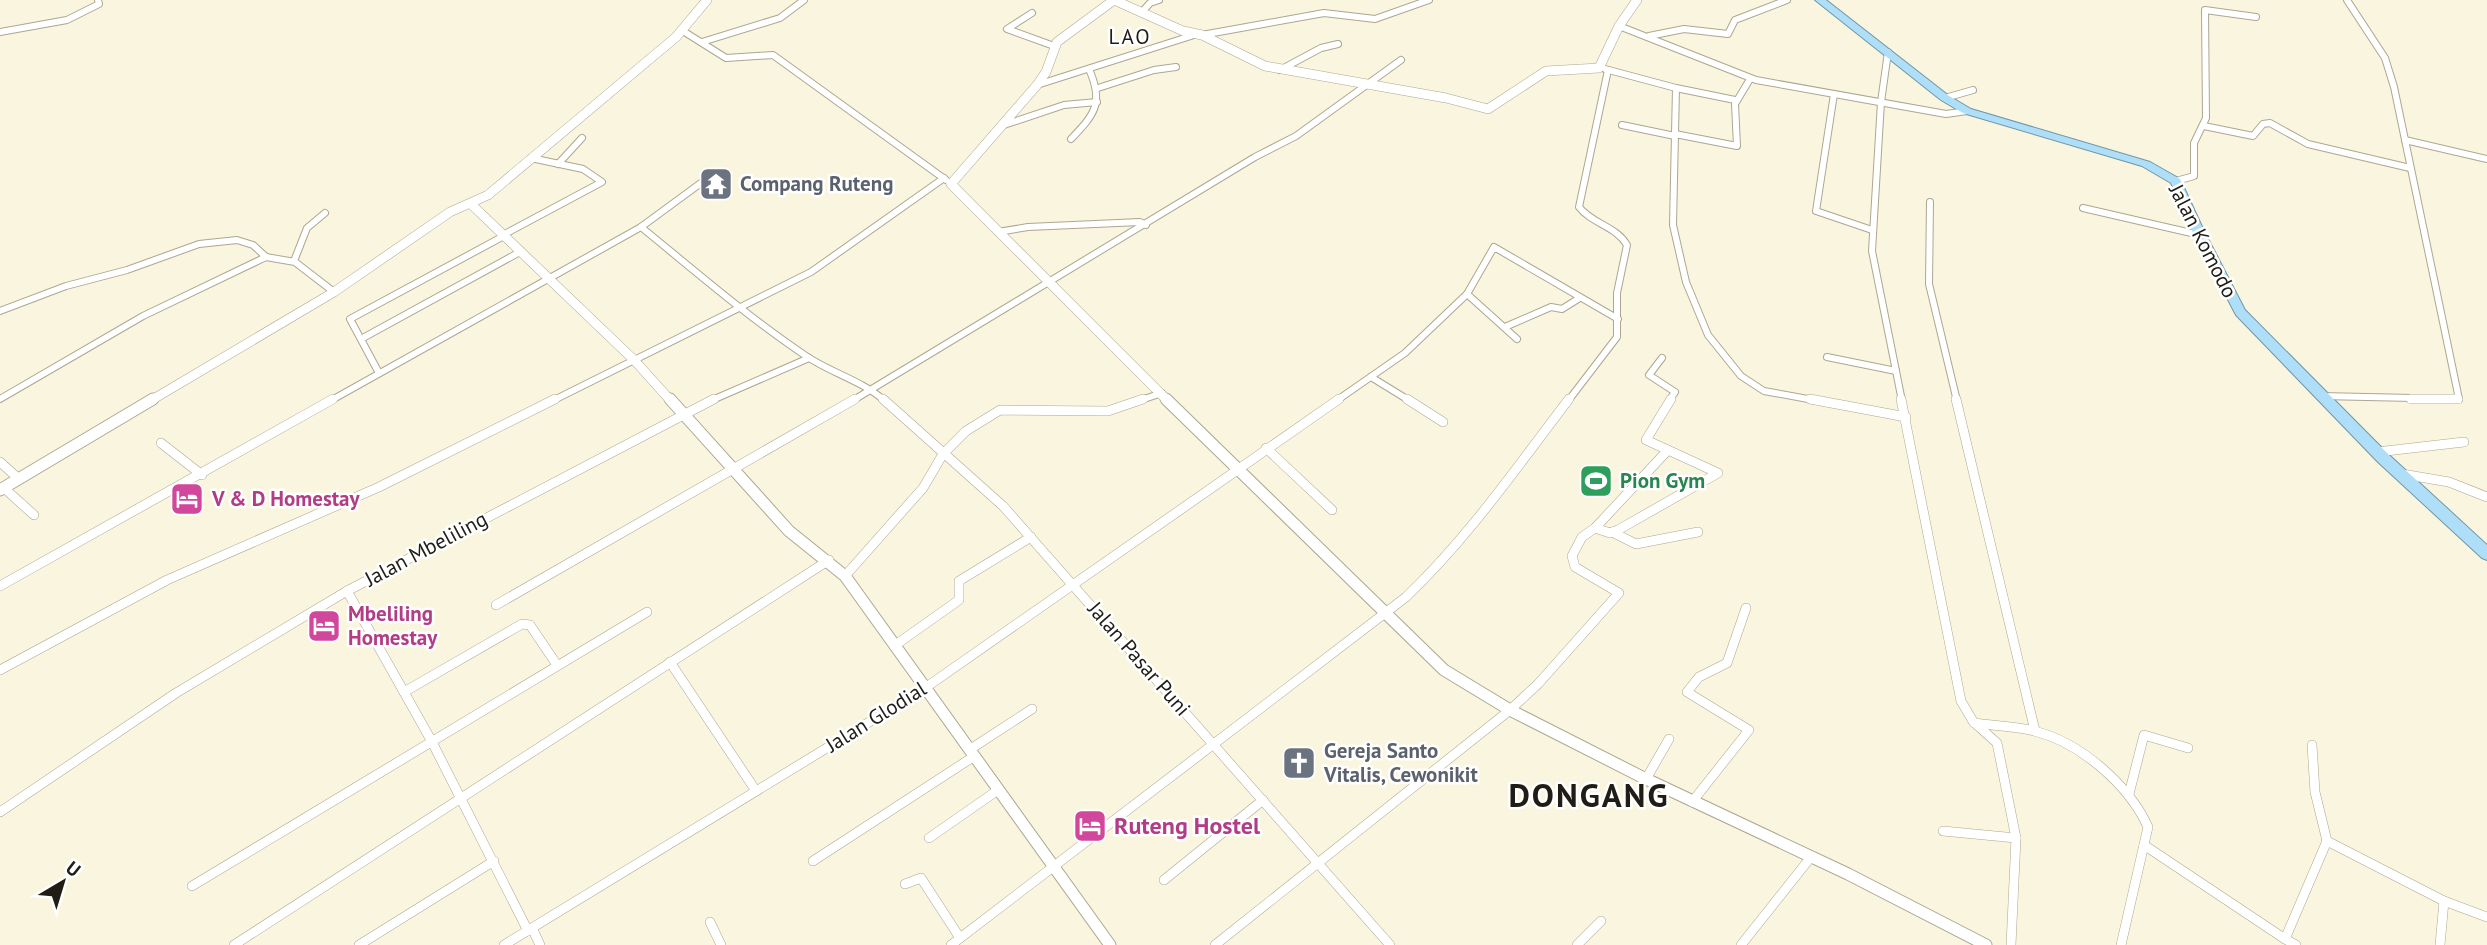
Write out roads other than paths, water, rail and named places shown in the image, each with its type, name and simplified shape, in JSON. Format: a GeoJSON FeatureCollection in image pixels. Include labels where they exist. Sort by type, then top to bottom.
{"type":"FeatureCollection","features":[{"type":"Feature","properties":{"kind":"highway","name":"Jalan Komodo"},"geometry":{"type":"LineString","coordinates":[[1820,0],[1945,98],[1967,111],[2156,168],[2176,181],[2200,236],[2240,312],[2376,452],[2487,554]]}},
{"type":"Feature","properties":{"kind":"street"},"geometry":{"type":"LineString","coordinates":[[0,32],[72,18],[93,10],[99,4],[98,0]]}},
{"type":"Feature","properties":{"kind":"street"},"geometry":{"type":"LineString","coordinates":[[34,515],[2,489],[334,292],[450,212],[463,205],[472,205],[497,188],[683,31],[707,0]]}},
{"type":"Feature","properties":{"kind":"street"},"geometry":{"type":"LineString","coordinates":[[702,42],[781,17],[804,0]]}},
{"type":"Feature","properties":{"kind":"street"},"geometry":{"type":"LineString","coordinates":[[0,670],[167,580],[379,487],[820,267],[948,181],[1037,85],[1046,72],[1054,46],[1114,0],[1280,70],[1367,84],[1488,109],[1546,71],[1603,69],[1676,89],[1735,100]]}},
{"type":"Feature","properties":{"kind":"street"},"geometry":{"type":"LineString","coordinates":[[1142,12],[1152,2],[1159,0]]}},
{"type":"Feature","properties":{"kind":"street"},"geometry":{"type":"LineString","coordinates":[[1037,85],[1198,35],[1324,13],[1375,19],[1429,0]]}},
{"type":"Feature","properties":{"kind":"street"},"geometry":{"type":"LineString","coordinates":[[951,945],[1055,870],[1428,576],[1488,505],[1617,337],[1614,317],[1627,245],[1618,233],[1583,213],[1579,207],[1603,69],[1619,26],[1637,0]]}},
{"type":"Feature","properties":{"kind":"street"},"geometry":{"type":"LineString","coordinates":[[1648,37],[1684,29],[1728,34],[1735,20],[1787,0]]}},
{"type":"Feature","properties":{"kind":"street"},"geometry":{"type":"LineString","coordinates":[[2320,396],[2458,400],[2405,140],[2385,58],[2347,0]]}},
{"type":"Feature","properties":{"kind":"street"},"geometry":{"type":"LineString","coordinates":[[2176,181],[2188,180],[2194,176],[2194,143],[2204,126],[2205,10],[2256,17]]}},
{"type":"Feature","properties":{"kind":"street"},"geometry":{"type":"LineString","coordinates":[[1032,13],[1007,30],[1054,46]]}},
{"type":"Feature","properties":{"kind":"street"},"geometry":{"type":"LineString","coordinates":[[1619,26],[1750,79],[1947,114],[1967,111]]}},
{"type":"Feature","properties":{"kind":"street"},"geometry":{"type":"LineString","coordinates":[[683,31],[726,58],[773,55],[948,181],[1237,470],[1444,670],[1510,710],[1986,945]]}},
{"type":"Feature","properties":{"kind":"street"},"geometry":{"type":"LineString","coordinates":[[1280,70],[1321,48],[1338,44]]}},
{"type":"Feature","properties":{"kind":"street"},"geometry":{"type":"LineString","coordinates":[[1888,52],[1881,102],[1872,251],[1961,701],[1974,723],[1997,743],[2016,838],[2011,945]]}},
{"type":"Feature","properties":{"kind":"street"},"geometry":{"type":"LineString","coordinates":[[496,605],[733,472],[1049,284],[1255,157],[1282,146],[1401,60]]}},
{"type":"Feature","properties":{"kind":"street"},"geometry":{"type":"LineString","coordinates":[[1098,89],[1125,83],[1146,70],[1176,67]]}},
{"type":"Feature","properties":{"kind":"street"},"geometry":{"type":"LineString","coordinates":[[1072,139],[1094,115],[1098,89],[1089,69]]}},
{"type":"Feature","properties":{"kind":"street"},"geometry":{"type":"LineString","coordinates":[[1622,125],[1735,146],[1736,94],[1750,79]]}},
{"type":"Feature","properties":{"kind":"street"},"geometry":{"type":"LineString","coordinates":[[1676,89],[1673,225],[1678,253],[1705,329],[1741,376],[1772,394],[1906,417]]}},
{"type":"Feature","properties":{"kind":"street"},"geometry":{"type":"LineString","coordinates":[[1945,98],[1973,90]]}},
{"type":"Feature","properties":{"kind":"street"},"geometry":{"type":"LineString","coordinates":[[1834,94],[1815,211],[1872,230]]}},
{"type":"Feature","properties":{"kind":"street"},"geometry":{"type":"LineString","coordinates":[[1001,126],[1040,111],[1097,102]]}},
{"type":"Feature","properties":{"kind":"street"},"geometry":{"type":"LineString","coordinates":[[2204,126],[2253,136],[2262,125],[2270,123],[2308,144],[2410,167]]}},
{"type":"Feature","properties":{"kind":"street"},"geometry":{"type":"LineString","coordinates":[[558,164],[582,138]]}},
{"type":"Feature","properties":{"kind":"street"},"geometry":{"type":"LineString","coordinates":[[2405,140],[2487,159]]}},
{"type":"Feature","properties":{"kind":"street"},"geometry":{"type":"LineString","coordinates":[[379,373],[370,362],[361,339],[350,326],[350,319],[602,181],[587,171],[531,158]]}},
{"type":"Feature","properties":{"kind":"street"},"geometry":{"type":"LineString","coordinates":[[0,586],[641,227],[700,185]]}},
{"type":"Feature","properties":{"kind":"street"},"geometry":{"type":"LineString","coordinates":[[1930,202],[1930,284],[2035,731]]}},
{"type":"Feature","properties":{"kind":"street"},"geometry":{"type":"LineString","coordinates":[[472,205],[518,253],[550,279],[635,361],[789,531],[829,560],[845,576],[1110,945]]}},
{"type":"Feature","properties":{"kind":"street"},"geometry":{"type":"LineString","coordinates":[[2083,208],[2100,209],[2176,233],[2200,236]]}},
{"type":"Feature","properties":{"kind":"street"},"geometry":{"type":"LineString","coordinates":[[295,261],[307,228],[325,213]]}},
{"type":"Feature","properties":{"kind":"street"},"geometry":{"type":"LineString","coordinates":[[998,232],[1028,227],[1140,222],[1146,225]]}},
{"type":"Feature","properties":{"kind":"street","name":"Jalan Pasar Puni"},"geometry":{"type":"LineString","coordinates":[[641,227],[809,358],[872,389],[1003,506],[1390,945]]}},
{"type":"Feature","properties":{"kind":"street"},"geometry":{"type":"LineString","coordinates":[[0,311],[74,283],[132,268],[193,244],[232,242],[254,245],[266,257]]}},
{"type":"Feature","properties":{"kind":"street","name":"Jalan Glodial"},"geometry":{"type":"LineString","coordinates":[[504,945],[925,688],[1371,377],[1405,352],[1467,294],[1490,251],[1495,247],[1578,299]]}},
{"type":"Feature","properties":{"kind":"street"},"geometry":{"type":"LineString","coordinates":[[361,339],[518,253]]}},
{"type":"Feature","properties":{"kind":"street"},"geometry":{"type":"LineString","coordinates":[[0,399],[143,316],[266,257],[295,261],[334,292]]}},
{"type":"Feature","properties":{"kind":"street"},"geometry":{"type":"LineString","coordinates":[[1467,294],[1517,339]]}},
{"type":"Feature","properties":{"kind":"street"},"geometry":{"type":"LineString","coordinates":[[1505,327],[1551,307],[1560,309],[1578,299],[1614,317]]}},
{"type":"Feature","properties":{"kind":"street"},"geometry":{"type":"LineString","coordinates":[[1827,357],[1896,371]]}},
{"type":"Feature","properties":{"kind":"street","name":"Jalan Mbeliling"},"geometry":{"type":"LineString","coordinates":[[0,812],[176,693],[347,591],[683,413],[809,358]]}},
{"type":"Feature","properties":{"kind":"street"},"geometry":{"type":"LineString","coordinates":[[1612,532],[1717,473],[1646,440],[1675,392],[1649,375],[1662,358]]}},
{"type":"Feature","properties":{"kind":"street"},"geometry":{"type":"LineString","coordinates":[[1371,377],[1443,422]]}},
{"type":"Feature","properties":{"kind":"street"},"geometry":{"type":"LineString","coordinates":[[845,576],[923,488],[943,454],[965,431],[1000,410],[1108,411],[1162,393]]}},
{"type":"Feature","properties":{"kind":"street"},"geometry":{"type":"LineString","coordinates":[[2376,452],[2464,442]]}},
{"type":"Feature","properties":{"kind":"street"},"geometry":{"type":"LineString","coordinates":[[161,443],[202,475]]}},
{"type":"Feature","properties":{"kind":"street"},"geometry":{"type":"LineString","coordinates":[[1266,448],[1332,510]]}},
{"type":"Feature","properties":{"kind":"street"},"geometry":{"type":"LineString","coordinates":[[1215,945],[1510,710],[1538,684],[1619,593],[1571,561],[1573,550],[1584,533],[1595,527],[1668,450]]}},
{"type":"Feature","properties":{"kind":"street"},"geometry":{"type":"LineString","coordinates":[[0,462],[19,479]]}},
{"type":"Feature","properties":{"kind":"street"},"geometry":{"type":"LineString","coordinates":[[2402,474],[2449,481],[2487,497]]}},
{"type":"Feature","properties":{"kind":"street"},"geometry":{"type":"LineString","coordinates":[[1595,527],[1636,544],[1698,532]]}},
{"type":"Feature","properties":{"kind":"street"},"geometry":{"type":"LineString","coordinates":[[894,646],[960,600],[959,581],[1031,537]]}},
{"type":"Feature","properties":{"kind":"street"},"geometry":{"type":"LineString","coordinates":[[234,945],[829,560]]}},
{"type":"Feature","properties":{"kind":"street"},"geometry":{"type":"LineString","coordinates":[[347,591],[431,740],[540,945]]}},
{"type":"Feature","properties":{"kind":"street"},"geometry":{"type":"LineString","coordinates":[[1692,802],[1741,736],[1749,730],[1687,692],[1693,681],[1710,669],[1727,663],[1746,608]]}},
{"type":"Feature","properties":{"kind":"street"},"geometry":{"type":"LineString","coordinates":[[192,886],[647,612]]}},
{"type":"Feature","properties":{"kind":"street"},"geometry":{"type":"LineString","coordinates":[[404,692],[522,624],[530,625],[557,665]]}},
{"type":"Feature","properties":{"kind":"street"},"geometry":{"type":"LineString","coordinates":[[670,662],[756,791]]}},
{"type":"Feature","properties":{"kind":"street"},"geometry":{"type":"LineString","coordinates":[[813,861],[971,754],[1032,709]]}},
{"type":"Feature","properties":{"kind":"street"},"geometry":{"type":"LineString","coordinates":[[1974,723],[2035,731],[2076,749],[2129,794],[2148,822],[2121,945]]}},
{"type":"Feature","properties":{"kind":"street"},"geometry":{"type":"LineString","coordinates":[[2129,794],[2144,734],[2188,748]]}},
{"type":"Feature","properties":{"kind":"street"},"geometry":{"type":"LineString","coordinates":[[1646,779],[1669,739]]}},
{"type":"Feature","properties":{"kind":"street"},"geometry":{"type":"LineString","coordinates":[[2285,939],[2326,841],[2315,793],[2312,746]]}},
{"type":"Feature","properties":{"kind":"street"},"geometry":{"type":"LineString","coordinates":[[929,838],[998,790]]}},
{"type":"Feature","properties":{"kind":"street"},"geometry":{"type":"LineString","coordinates":[[1164,880],[1264,800]]}},
{"type":"Feature","properties":{"kind":"street"},"geometry":{"type":"LineString","coordinates":[[1943,831],[2016,838]]}},
{"type":"Feature","properties":{"kind":"street"},"geometry":{"type":"LineString","coordinates":[[2326,841],[2444,901],[2487,916]]}},
{"type":"Feature","properties":{"kind":"street"},"geometry":{"type":"LineString","coordinates":[[2144,845],[2195,875],[2235,906],[2296,945]]}},
{"type":"Feature","properties":{"kind":"street"},"geometry":{"type":"LineString","coordinates":[[1741,945],[1811,857]]}},
{"type":"Feature","properties":{"kind":"street"},"geometry":{"type":"LineString","coordinates":[[359,945],[494,861]]}},
{"type":"Feature","properties":{"kind":"street"},"geometry":{"type":"LineString","coordinates":[[905,884],[921,878],[960,938]]}},
{"type":"Feature","properties":{"kind":"street"},"geometry":{"type":"LineString","coordinates":[[2440,945],[2444,901]]}},
{"type":"Feature","properties":{"kind":"street"},"geometry":{"type":"LineString","coordinates":[[1577,945],[1601,921]]}},
{"type":"Feature","properties":{"kind":"street"},"geometry":{"type":"LineString","coordinates":[[710,922],[721,945]]}},
{"type":"Feature","properties":{"kind":"place","name":"Compang Ruteng"},"geometry":{"type":"Point","coordinates":[716,184]}},
{"type":"Feature","properties":{"kind":"place","name":"Pion Gym"},"geometry":{"type":"Point","coordinates":[1596,481]}},
{"type":"Feature","properties":{"kind":"place","name":"V & D Homestay"},"geometry":{"type":"Point","coordinates":[187,499]}},
{"type":"Feature","properties":{"kind":"place","name":"Mbeliling Homestay"},"geometry":{"type":"Point","coordinates":[324,626]}},
{"type":"Feature","properties":{"kind":"place","name":"Gereja Santo Vitalis, Cewonikit"},"geometry":{"type":"Point","coordinates":[1299,763]}},
{"type":"Feature","properties":{"kind":"place","name":"Ruteng Hostel"},"geometry":{"type":"Point","coordinates":[1090,826]}},
{"type":"Feature","properties":{"kind":"district","name":"LAO"},"geometry":{"type":"Point","coordinates":[1130,37]}},
{"type":"Feature","properties":{"kind":"district","name":"DONGANG"},"geometry":{"type":"Point","coordinates":[1589,795]}}]}
